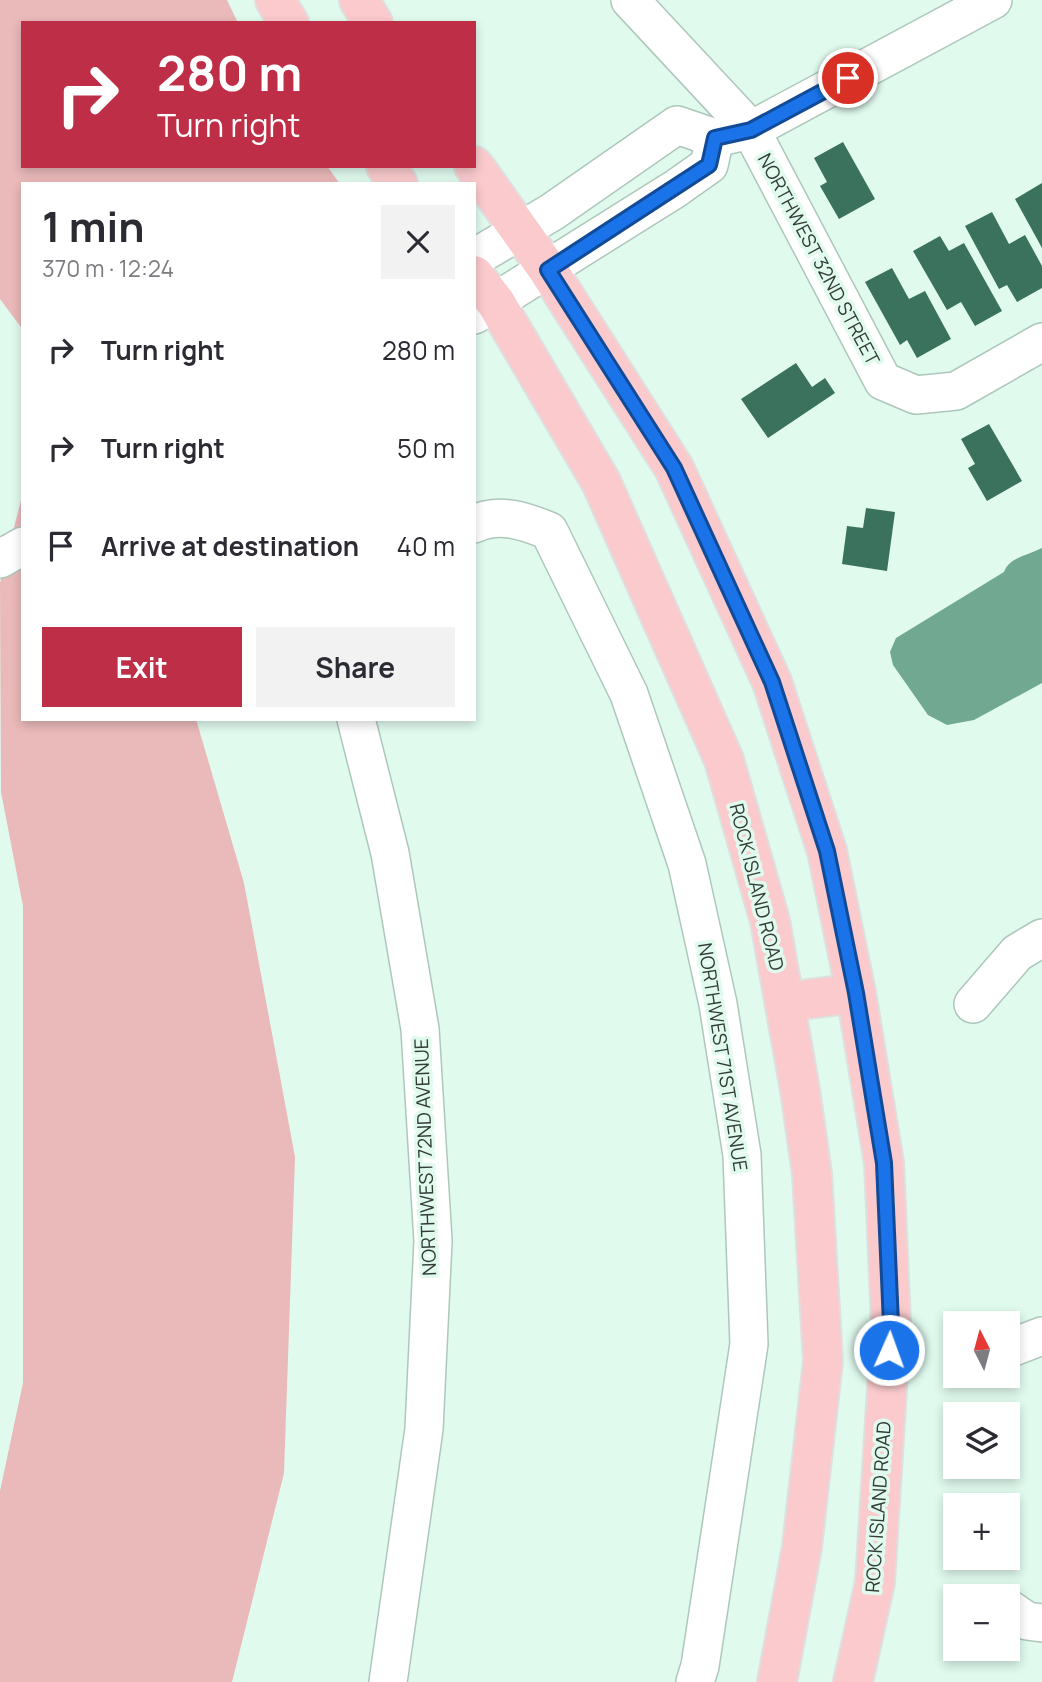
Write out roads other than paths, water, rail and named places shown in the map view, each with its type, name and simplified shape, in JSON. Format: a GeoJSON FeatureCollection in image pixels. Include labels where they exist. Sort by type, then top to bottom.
{"type":"FeatureCollection","features":[{"type":"Feature","properties":{"kind":"main road"},"geometry":{"type":"LineString","coordinates":[[275,0],[288,21]]}},
{"type":"Feature","properties":{"kind":"main road"},"geometry":{"type":"LineString","coordinates":[[359,0],[372,21]]}},
{"type":"Feature","properties":{"kind":"main road","name":"ROCK ISLAND ROAD"},"geometry":{"type":"LineString","coordinates":[[475,168],[548,270],[674,468],[772,682],[827,851],[856,993],[884,1163],[891,1324],[875,1582],[853,1682]]}},
{"type":"Feature","properties":{"kind":"main road","name":"ROCK ISLAND ROAD"},"geometry":{"type":"LineString","coordinates":[[481,298],[601,482],[724,760],[770,921],[812,1174],[823,1361],[802,1547],[777,1682]]}},
{"type":"Feature","properties":{"kind":"main road"},"geometry":{"type":"LineString","coordinates":[[785,1002],[856,993]]}},
{"type":"Feature","properties":{"kind":"street","name":"NORTHWEST 32ND STREET"},"geometry":{"type":"LineString","coordinates":[[630,0],[751,130],[883,381],[916,395],[956,391],[1042,342]]}},
{"type":"Feature","properties":{"kind":"street"},"geometry":{"type":"LineString","coordinates":[[476,257],[521,232],[677,125],[715,138],[751,130],[993,0]]}},
{"type":"Feature","properties":{"kind":"street"},"geometry":{"type":"LineString","coordinates":[[481,298],[548,270],[709,165],[715,138]]}},
{"type":"Feature","properties":{"kind":"street","name":"NORTHWEST 71ST AVENUE"},"geometry":{"type":"LineString","coordinates":[[476,523],[483,520],[519,519],[549,531],[629,694],[687,864],[718,1004],[742,1155],[749,1344],[695,1682]]}},
{"type":"Feature","properties":{"kind":"street"},"geometry":{"type":"LineString","coordinates":[[0,559],[21,547]]}},
{"type":"Feature","properties":{"kind":"street","name":"NORTHWEST 72ND AVENUE"},"geometry":{"type":"LineString","coordinates":[[357,721],[390,853],[420,1029],[433,1241],[424,1429],[388,1682]]}},
{"type":"Feature","properties":{"kind":"street"},"geometry":{"type":"LineString","coordinates":[[974,1004],[1017,953],[1042,938]]}},
{"type":"Feature","properties":{"kind":"street"},"geometry":{"type":"LineString","coordinates":[[1020,1344],[1042,1336]]}},
{"type":"Feature","properties":{"kind":"street"},"geometry":{"type":"LineString","coordinates":[[1020,1616],[1027,1621],[1042,1623]]}}]}
